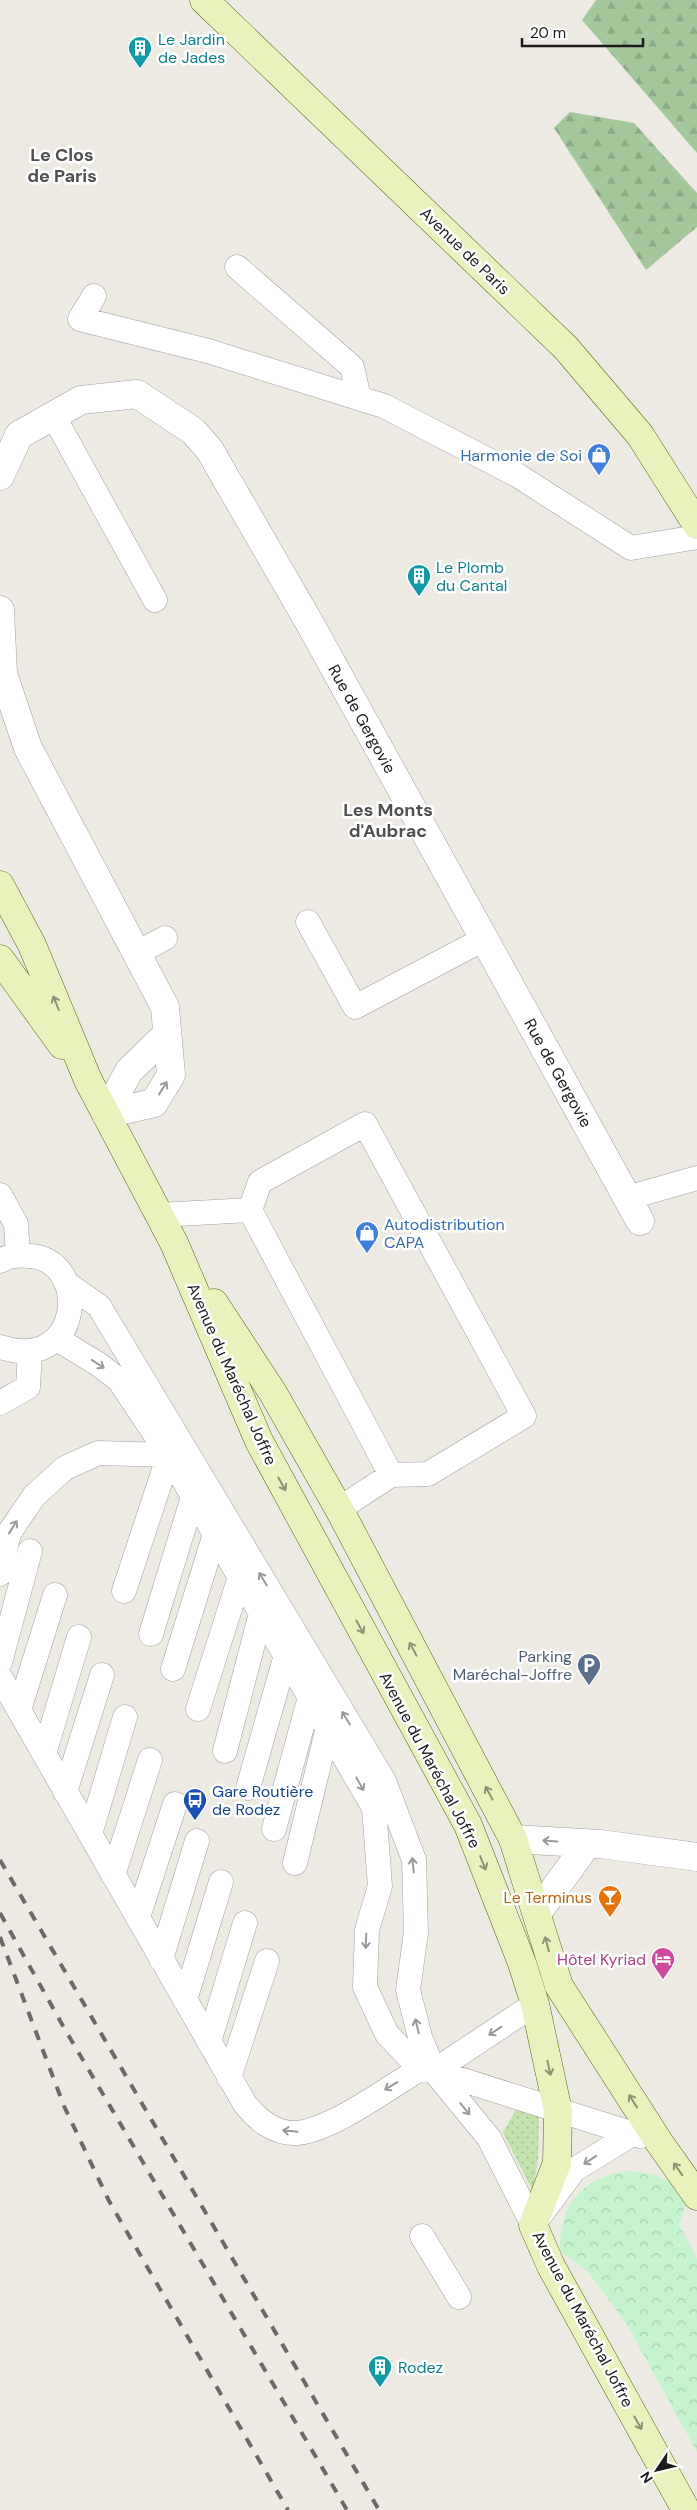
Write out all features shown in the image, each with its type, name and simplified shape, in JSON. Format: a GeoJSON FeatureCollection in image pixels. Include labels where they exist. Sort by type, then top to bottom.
{"type":"FeatureCollection","features":[{"type":"Feature","properties":{"kind":"main road","name":"Avenue de Paris"},"geometry":{"type":"LineString","coordinates":[[204,0],[566,348],[640,435],[697,525]]}},
{"type":"Feature","properties":{"kind":"main road","name":"Avenue du Maréchal Joffre"},"geometry":{"type":"LineString","coordinates":[[0,885],[32,945],[88,1080],[174,1243],[259,1441],[468,1825],[522,1963],[535,2004],[558,2110],[557,2163],[533,2225],[551,2266],[686,2510]]}},
{"type":"Feature","properties":{"kind":"main road","name":"Avenue du Maréchal Joffre"},"geometry":{"type":"LineString","coordinates":[[0,959],[88,1080]]}},
{"type":"Feature","properties":{"kind":"main road","name":"Avenue du Maréchal Joffre"},"geometry":{"type":"LineString","coordinates":[[174,1243],[273,1393],[339,1508],[513,1839],[538,1912],[559,1986],[659,2142],[697,2196]]}},
{"type":"Feature","properties":{"kind":"street","name":"Rue de Gergovie"},"geometry":{"type":"LineString","coordinates":[[0,476],[19,435],[81,400],[137,394],[193,431],[209,449],[309,622],[634,1210]]}},
{"type":"Feature","properties":{"kind":"street"},"geometry":{"type":"LineString","coordinates":[[0,610],[2,673],[28,748],[165,1007],[171,1075],[154,1103],[106,1114]]}},
{"type":"Feature","properties":{"kind":"street"},"geometry":{"type":"LineString","coordinates":[[106,1114],[129,1071],[166,1035]]}},
{"type":"Feature","properties":{"kind":"street"},"geometry":{"type":"LineString","coordinates":[[513,1839],[600,1844],[697,1857]]}},
{"type":"Feature","properties":{"kind":"street"},"geometry":{"type":"LineString","coordinates":[[538,1912],[587,1844]]}},
{"type":"Feature","properties":{"kind":"lane"},"geometry":{"type":"LineString","coordinates":[[238,267],[352,367],[359,398]]}},
{"type":"Feature","properties":{"kind":"lane"},"geometry":{"type":"LineString","coordinates":[[94,296],[80,319],[208,351],[384,406],[416,413],[631,548],[697,537]]}},
{"type":"Feature","properties":{"kind":"lane"},"geometry":{"type":"LineString","coordinates":[[53,415],[155,600]]}},
{"type":"Feature","properties":{"kind":"lane"},"geometry":{"type":"LineString","coordinates":[[642,527],[658,544]]}},
{"type":"Feature","properties":{"kind":"lane"},"geometry":{"type":"LineString","coordinates":[[308,922],[356,1007],[484,939]]}},
{"type":"Feature","properties":{"kind":"lane"},"geometry":{"type":"LineString","coordinates":[[137,953],[165,938]]}},
{"type":"Feature","properties":{"kind":"lane"},"geometry":{"type":"LineString","coordinates":[[339,1508],[391,1475],[428,1474],[524,1416],[365,1124],[260,1182],[250,1210],[391,1475]]}},
{"type":"Feature","properties":{"kind":"lane"},"geometry":{"type":"LineString","coordinates":[[634,1210],[697,1178]]}},
{"type":"Feature","properties":{"kind":"lane"},"geometry":{"type":"LineString","coordinates":[[0,1195],[16,1224],[9,1258],[33,1256],[47,1261],[59,1271],[66,1283],[71,1298],[70,1312],[65,1326],[57,1339],[44,1347],[30,1352],[14,1352],[0,1347]]}},
{"type":"Feature","properties":{"kind":"lane"},"geometry":{"type":"LineString","coordinates":[[159,1215],[250,1210]]}},
{"type":"Feature","properties":{"kind":"lane"},"geometry":{"type":"LineString","coordinates":[[66,1283],[99,1306],[384,1781],[414,1860],[416,1932],[408,1990],[427,2070]]}},
{"type":"Feature","properties":{"kind":"lane"},"geometry":{"type":"LineString","coordinates":[[57,1339],[98,1364],[119,1380],[168,1455],[374,1808],[380,1886],[367,1930],[364,1987],[387,2034],[427,2070],[488,2138],[533,2225],[574,2170],[632,2134]]}},
{"type":"Feature","properties":{"kind":"lane"},"geometry":{"type":"LineString","coordinates":[[0,1403],[28,1387],[30,1352]]}},
{"type":"Feature","properties":{"kind":"lane"},"geometry":{"type":"LineString","coordinates":[[0,1574],[9,1534],[34,1496],[65,1468],[98,1453],[168,1455]]}},
{"type":"Feature","properties":{"kind":"lane"},"geometry":{"type":"LineString","coordinates":[[124,1591],[168,1455]]}},
{"type":"Feature","properties":{"kind":"lane"},"geometry":{"type":"LineString","coordinates":[[151,1634],[193,1497]]}},
{"type":"Feature","properties":{"kind":"lane"},"geometry":{"type":"LineString","coordinates":[[173,1669],[215,1534]]}},
{"type":"Feature","properties":{"kind":"lane"},"geometry":{"type":"LineString","coordinates":[[0,1662],[30,1552]]}},
{"type":"Feature","properties":{"kind":"lane"},"geometry":{"type":"LineString","coordinates":[[198,1709],[240,1578]]}},
{"type":"Feature","properties":{"kind":"lane"},"geometry":{"type":"LineString","coordinates":[[19,1710],[56,1595]]}},
{"type":"Feature","properties":{"kind":"lane"},"geometry":{"type":"LineString","coordinates":[[225,1751],[261,1613]]}},
{"type":"Feature","properties":{"kind":"lane"},"geometry":{"type":"LineString","coordinates":[[44,1754],[79,1638]]}},
{"type":"Feature","properties":{"kind":"lane"},"geometry":{"type":"LineString","coordinates":[[248,1788],[286,1655]]}},
{"type":"Feature","properties":{"kind":"lane"},"geometry":{"type":"LineString","coordinates":[[65,1792],[102,1675]]}},
{"type":"Feature","properties":{"kind":"lane"},"geometry":{"type":"LineString","coordinates":[[0,1677],[244,2104],[258,2120],[276,2129],[296,2133],[319,2128],[427,2070],[535,2004]]}},
{"type":"Feature","properties":{"kind":"lane"},"geometry":{"type":"LineString","coordinates":[[274,1829],[310,1697]]}},
{"type":"Feature","properties":{"kind":"lane"},"geometry":{"type":"LineString","coordinates":[[90,1834],[125,1717]]}},
{"type":"Feature","properties":{"kind":"lane"},"geometry":{"type":"LineString","coordinates":[[295,1863],[328,1727]]}},
{"type":"Feature","properties":{"kind":"lane"},"geometry":{"type":"LineString","coordinates":[[113,1875],[150,1760]]}},
{"type":"Feature","properties":{"kind":"lane"},"geometry":{"type":"LineString","coordinates":[[138,1917],[175,1804]]}},
{"type":"Feature","properties":{"kind":"lane"},"geometry":{"type":"LineString","coordinates":[[161,1960],[197,1840]]}},
{"type":"Feature","properties":{"kind":"lane"},"geometry":{"type":"LineString","coordinates":[[185,2000],[221,1882]]}},
{"type":"Feature","properties":{"kind":"lane"},"geometry":{"type":"LineString","coordinates":[[209,2042],[245,1923]]}},
{"type":"Feature","properties":{"kind":"lane"},"geometry":{"type":"LineString","coordinates":[[230,2078],[267,1962]]}},
{"type":"Feature","properties":{"kind":"lane"},"geometry":{"type":"LineString","coordinates":[[427,2070],[659,2142]]}},
{"type":"Feature","properties":{"kind":"lane"},"geometry":{"type":"LineString","coordinates":[[422,2236],[459,2297]]}},
{"type":"Feature","properties":{"kind":"green space"},"geometry":{"type":"Polygon","coordinates":[[[596,0],[697,0],[697,153],[582,20],[596,0]]]}},
{"type":"Feature","properties":{"kind":"green space"},"geometry":{"type":"Polygon","coordinates":[[[570,112],[634,123],[697,193],[697,227],[646,270],[554,128],[570,112]]]}},
{"type":"Feature","properties":{"kind":"green space"},"geometry":{"type":"Polygon","coordinates":[[[516,2109],[539,2115],[538,2159],[533,2191],[503,2133],[516,2109]]]}},
{"type":"Feature","properties":{"kind":"green space"},"geometry":{"type":"Polygon","coordinates":[[[625,2171],[661,2177],[676,2186],[687,2201],[679,2224],[697,2259],[697,2452],[626,2323],[589,2273],[560,2250],[564,2220],[569,2207],[576,2197],[596,2180],[625,2171]]]}},
{"type":"Feature","properties":{"kind":"railway"},"geometry":{"type":"LineString","coordinates":[[0,1860],[379,2510]]}},
{"type":"Feature","properties":{"kind":"railway"},"geometry":{"type":"LineString","coordinates":[[0,1913],[63,2026],[347,2510]]}},
{"type":"Feature","properties":{"kind":"railway"},"geometry":{"type":"LineString","coordinates":[[0,1937],[64,2106],[109,2201],[288,2510]]}},
{"type":"Feature","properties":{"kind":"place","name":"Le Jardin de Jades"},"geometry":{"type":"Point","coordinates":[140,69]}},
{"type":"Feature","properties":{"kind":"place","name":"Harmonie de Soi"},"geometry":{"type":"Point","coordinates":[599,476]}},
{"type":"Feature","properties":{"kind":"place","name":"Le Plomb du Cantal"},"geometry":{"type":"Point","coordinates":[419,597]}},
{"type":"Feature","properties":{"kind":"place","name":"Autodistribution CAPA"},"geometry":{"type":"Point","coordinates":[367,1254]}},
{"type":"Feature","properties":{"kind":"place","name":"Parking Maréchal-Joffre"},"geometry":{"type":"Point","coordinates":[589,1686]}},
{"type":"Feature","properties":{"kind":"place","name":"Gare Routière de Rodez"},"geometry":{"type":"Point","coordinates":[195,1821]}},
{"type":"Feature","properties":{"kind":"place","name":"Le Terminus"},"geometry":{"type":"Point","coordinates":[610,1918]}},
{"type":"Feature","properties":{"kind":"place","name":"Hôtel Kyriad"},"geometry":{"type":"Point","coordinates":[663,1980]}},
{"type":"Feature","properties":{"kind":"place","name":"Rodez"},"geometry":{"type":"Point","coordinates":[380,2388]}},
{"type":"Feature","properties":{"kind":"district","name":"Le Clos de Paris"},"geometry":{"type":"Point","coordinates":[62,165]}},
{"type":"Feature","properties":{"kind":"district","name":"Les Monts d'Aubrac"},"geometry":{"type":"Point","coordinates":[388,820]}}]}
